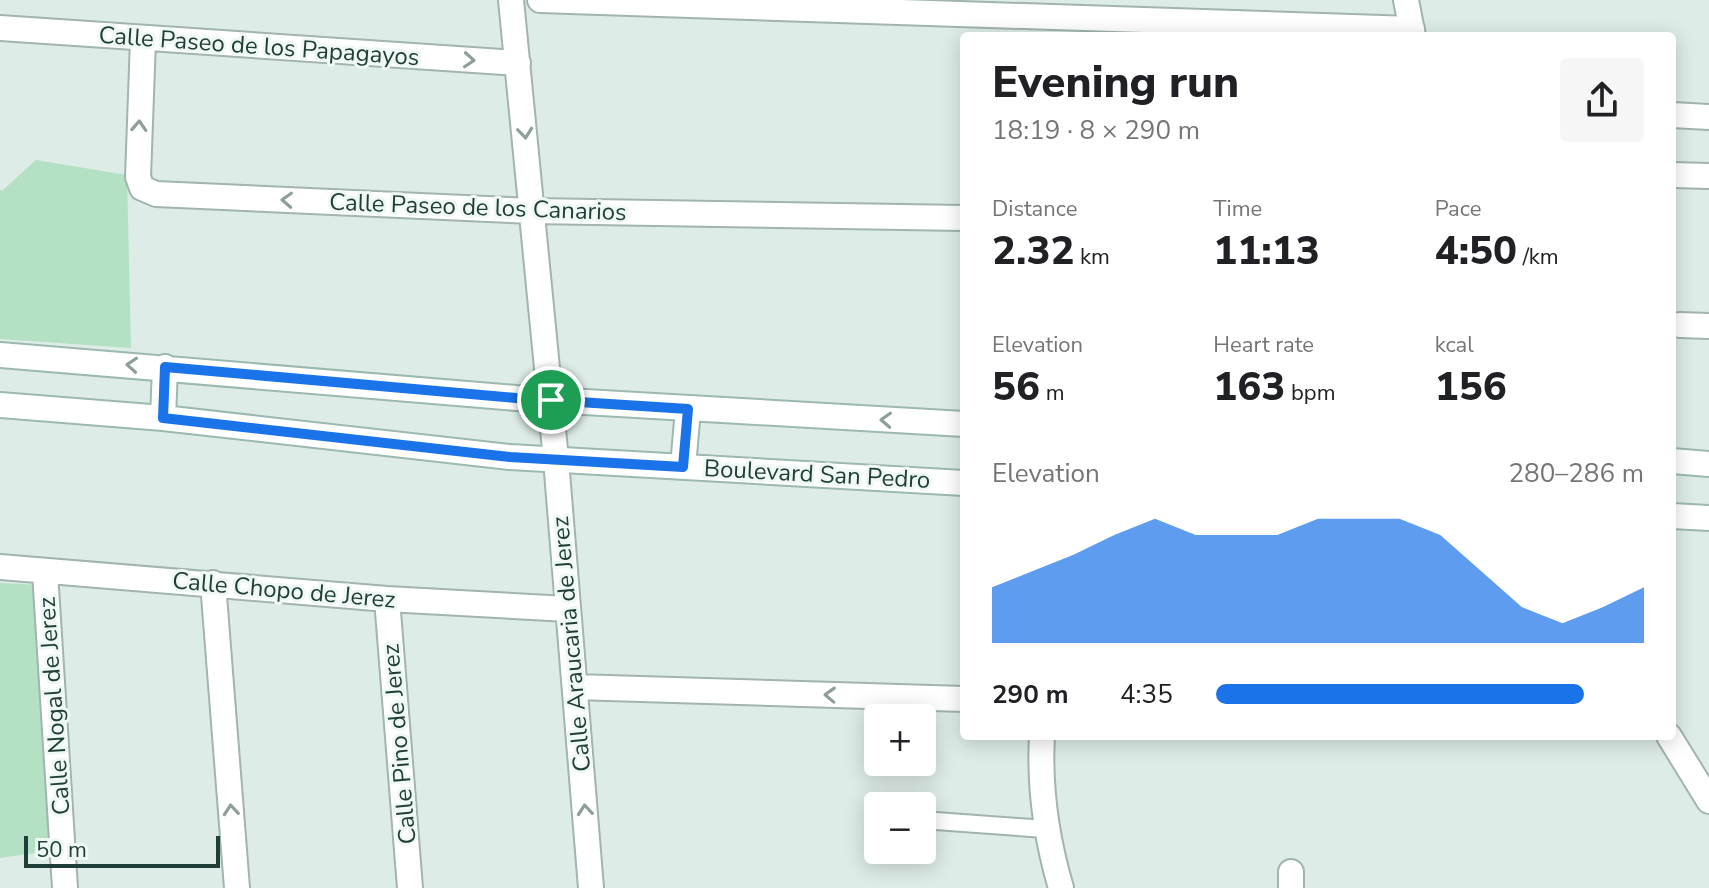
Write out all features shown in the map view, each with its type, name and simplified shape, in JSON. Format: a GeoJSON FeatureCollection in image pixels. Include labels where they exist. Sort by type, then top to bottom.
{"type":"FeatureCollection","features":[{"type":"Feature","properties":{"kind":"street","name":"Calle Araucaria de Jerez"},"geometry":{"type":"LineString","coordinates":[[511,0],[551,400],[591,888]]}},
{"type":"Feature","properties":{"kind":"street"},"geometry":{"type":"LineString","coordinates":[[540,0],[1386,32]]}},
{"type":"Feature","properties":{"kind":"street"},"geometry":{"type":"LineString","coordinates":[[1406,0],[1412,32]]}},
{"type":"Feature","properties":{"kind":"street","name":"Calle Paseo de los Papagayos"},"geometry":{"type":"LineString","coordinates":[[0,28],[518,63]]}},
{"type":"Feature","properties":{"kind":"street","name":"Calle Paseo de los Canarios"},"geometry":{"type":"LineString","coordinates":[[143,40],[138,177],[142,188],[156,194],[532,211],[960,218]]}},
{"type":"Feature","properties":{"kind":"street"},"geometry":{"type":"LineString","coordinates":[[1676,115],[1709,117]]}},
{"type":"Feature","properties":{"kind":"street"},"geometry":{"type":"LineString","coordinates":[[1676,175],[1709,176]]}},
{"type":"Feature","properties":{"kind":"street"},"geometry":{"type":"LineString","coordinates":[[1680,325],[1709,326]]}},
{"type":"Feature","properties":{"kind":"street"},"geometry":{"type":"LineString","coordinates":[[0,355],[551,400],[960,424]]}},
{"type":"Feature","properties":{"kind":"street"},"geometry":{"type":"LineString","coordinates":[[163,418],[165,367]]}},
{"type":"Feature","properties":{"kind":"street","name":"Boulevard San Pedro"},"geometry":{"type":"LineString","coordinates":[[0,405],[163,418],[556,460],[960,483]]}},
{"type":"Feature","properties":{"kind":"street"},"geometry":{"type":"LineString","coordinates":[[683,467],[688,409]]}},
{"type":"Feature","properties":{"kind":"street"},"geometry":{"type":"LineString","coordinates":[[1676,461],[1709,464]]}},
{"type":"Feature","properties":{"kind":"street"},"geometry":{"type":"LineString","coordinates":[[1676,516],[1709,518]]}},
{"type":"Feature","properties":{"kind":"street","name":"Calle Chopo de Jerez"},"geometry":{"type":"LineString","coordinates":[[0,567],[387,599],[568,609]]}},
{"type":"Feature","properties":{"kind":"street","name":"Calle Nogal de Jerez"},"geometry":{"type":"LineString","coordinates":[[45,572],[65,888]]}},
{"type":"Feature","properties":{"kind":"street"},"geometry":{"type":"LineString","coordinates":[[213,583],[237,888]]}},
{"type":"Feature","properties":{"kind":"street","name":"Calle Pino de Jerez"},"geometry":{"type":"LineString","coordinates":[[387,599],[410,888]]}},
{"type":"Feature","properties":{"kind":"street"},"geometry":{"type":"LineString","coordinates":[[575,687],[960,699]]}},
{"type":"Feature","properties":{"kind":"street"},"geometry":{"type":"LineString","coordinates":[[1042,740],[1040,769],[1045,829],[1061,888]]}},
{"type":"Feature","properties":{"kind":"street"},"geometry":{"type":"LineString","coordinates":[[1672,740],[1702,777],[1709,801]]}},
{"type":"Feature","properties":{"kind":"lane"},"geometry":{"type":"LineString","coordinates":[[936,821],[1045,829]]}},
{"type":"Feature","properties":{"kind":"green space"},"geometry":{"type":"Polygon","coordinates":[[[36,160],[127,175],[131,348],[0,339],[0,190],[36,160]]]}},
{"type":"Feature","properties":{"kind":"green space"},"geometry":{"type":"Polygon","coordinates":[[[0,583],[41,585],[50,851],[0,858],[0,583]]]}},
{"type":"Feature","properties":{"kind":"route"},"geometry":{"type":"LineString","coordinates":[[165,367],[551,400],[688,409],[683,467],[510,457],[163,418],[165,367]]}}]}
